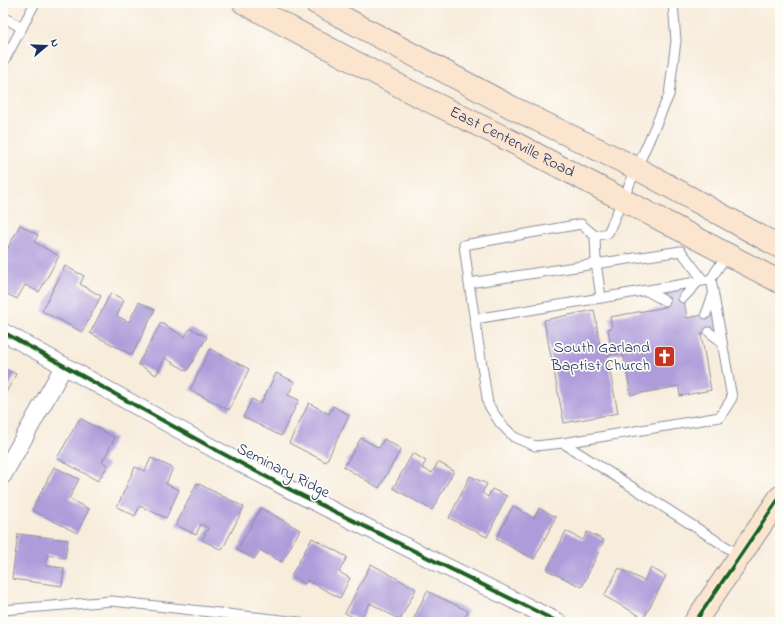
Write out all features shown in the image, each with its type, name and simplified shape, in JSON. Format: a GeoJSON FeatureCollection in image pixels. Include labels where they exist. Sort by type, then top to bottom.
{"type":"FeatureCollection","features":[{"type":"Feature","properties":{"kind":"main road","name":"East Centerville Road"},"geometry":{"type":"LineString","coordinates":[[244,3],[411,92],[503,137],[780,282]]}},
{"type":"Feature","properties":{"kind":"main road","name":"East Centerville Road"},"geometry":{"type":"LineString","coordinates":[[316,3],[511,107],[636,168],[780,247]]}},
{"type":"Feature","properties":{"kind":"main road"},"geometry":{"type":"LineString","coordinates":[[695,622],[739,555],[780,497]]}},
{"type":"Feature","properties":{"kind":"street","name":"Seminary Ridge"},"geometry":{"type":"LineString","coordinates":[[3,332],[278,483],[555,621]]}},
{"type":"Feature","properties":{"kind":"street"},"geometry":{"type":"LineString","coordinates":[[3,475],[64,366]]}},
{"type":"Feature","properties":{"kind":"lane"},"geometry":{"type":"LineString","coordinates":[[3,63],[35,3]]}},
{"type":"Feature","properties":{"kind":"lane"},"geometry":{"type":"LineString","coordinates":[[595,236],[608,232],[669,95],[676,41],[673,3]]}},
{"type":"Feature","properties":{"kind":"lane"},"geometry":{"type":"LineString","coordinates":[[3,17],[22,28]]}},
{"type":"Feature","properties":{"kind":"lane"},"geometry":{"type":"LineString","coordinates":[[469,282],[596,262],[681,250],[714,293],[732,398],[720,417],[563,443],[535,446],[514,438],[500,423],[488,404],[469,282],[464,245],[581,224],[595,236],[596,262],[602,298]]}},
{"type":"Feature","properties":{"kind":"lane"},"geometry":{"type":"LineString","coordinates":[[683,298],[705,280],[727,254]]}},
{"type":"Feature","properties":{"kind":"lane"},"geometry":{"type":"LineString","coordinates":[[475,319],[705,280]]}},
{"type":"Feature","properties":{"kind":"lane"},"geometry":{"type":"LineString","coordinates":[[645,290],[665,301]]}},
{"type":"Feature","properties":{"kind":"lane"},"geometry":{"type":"LineString","coordinates":[[706,314],[714,293]]}},
{"type":"Feature","properties":{"kind":"lane"},"geometry":{"type":"LineString","coordinates":[[709,332],[722,342]]}},
{"type":"Feature","properties":{"kind":"lane"},"geometry":{"type":"LineString","coordinates":[[563,443],[739,555]]}},
{"type":"Feature","properties":{"kind":"lane"},"geometry":{"type":"LineString","coordinates":[[3,610],[112,601],[299,622]]}},
{"type":"Feature","properties":{"kind":"building"},"geometry":{"type":"Polygon","coordinates":[[[20,225],[38,235],[34,242],[59,256],[39,292],[25,285],[17,299],[3,292],[3,257],[20,225]]]}},
{"type":"Feature","properties":{"kind":"building"},"geometry":{"type":"Polygon","coordinates":[[[65,266],[84,276],[80,284],[101,296],[82,332],[42,311],[65,266]]]}},
{"type":"Feature","properties":{"kind":"building","name":"South Garland Baptist Church"},"geometry":{"type":"Polygon","coordinates":[[[682,289],[687,318],[715,313],[718,331],[701,334],[711,390],[680,396],[679,386],[631,395],[623,353],[607,356],[618,413],[564,423],[544,320],[594,310],[601,350],[611,348],[608,329],[612,328],[610,317],[666,307],[664,292],[682,289]]]}},
{"type":"Feature","properties":{"kind":"building"},"geometry":{"type":"Polygon","coordinates":[[[111,293],[124,300],[117,316],[129,322],[139,302],[155,310],[132,355],[90,333],[111,293]]]}},
{"type":"Feature","properties":{"kind":"building"},"geometry":{"type":"Polygon","coordinates":[[[161,323],[185,337],[190,328],[207,337],[187,371],[165,358],[156,375],[138,364],[161,323]]]}},
{"type":"Feature","properties":{"kind":"building"},"geometry":{"type":"Polygon","coordinates":[[[210,349],[249,369],[229,410],[190,390],[210,349]]]}},
{"type":"Feature","properties":{"kind":"building"},"geometry":{"type":"Polygon","coordinates":[[[3,368],[16,374],[3,398],[3,368]]]}},
{"type":"Feature","properties":{"kind":"building"},"geometry":{"type":"Polygon","coordinates":[[[276,373],[295,382],[288,395],[299,400],[281,436],[243,417],[252,399],[261,404],[276,373]]]}},
{"type":"Feature","properties":{"kind":"building"},"geometry":{"type":"Polygon","coordinates":[[[309,403],[329,414],[333,406],[349,415],[326,462],[289,443],[309,403]]]}},
{"type":"Feature","properties":{"kind":"building"},"geometry":{"type":"Polygon","coordinates":[[[80,418],[115,438],[102,462],[108,465],[98,481],[57,458],[80,418]]]}},
{"type":"Feature","properties":{"kind":"building"},"geometry":{"type":"Polygon","coordinates":[[[361,438],[379,448],[384,439],[401,449],[379,488],[344,467],[361,438]]]}},
{"type":"Feature","properties":{"kind":"building"},"geometry":{"type":"Polygon","coordinates":[[[413,453],[426,461],[422,468],[432,473],[438,462],[454,471],[432,510],[393,488],[413,453]]]}},
{"type":"Feature","properties":{"kind":"building"},"geometry":{"type":"Polygon","coordinates":[[[151,458],[173,468],[166,484],[179,490],[166,518],[140,506],[135,516],[117,507],[135,467],[145,471],[151,458]]]}},
{"type":"Feature","properties":{"kind":"building"},"geometry":{"type":"Polygon","coordinates":[[[54,467],[79,479],[69,499],[89,509],[77,533],[32,510],[54,467]]]}},
{"type":"Feature","properties":{"kind":"building"},"geometry":{"type":"Polygon","coordinates":[[[470,476],[487,484],[482,493],[488,497],[492,489],[507,496],[487,537],[449,518],[470,476]]]}},
{"type":"Feature","properties":{"kind":"building"},"geometry":{"type":"Polygon","coordinates":[[[197,483],[244,507],[222,550],[202,540],[208,528],[201,524],[196,535],[176,525],[197,483]]]}},
{"type":"Feature","properties":{"kind":"building"},"geometry":{"type":"Polygon","coordinates":[[[513,506],[534,518],[539,508],[556,517],[534,559],[496,539],[513,506]]]}},
{"type":"Feature","properties":{"kind":"building"},"geometry":{"type":"Polygon","coordinates":[[[261,508],[300,530],[282,562],[260,550],[254,559],[237,550],[261,508]]]}},
{"type":"Feature","properties":{"kind":"building"},"geometry":{"type":"Polygon","coordinates":[[[566,531],[583,540],[587,532],[604,540],[582,587],[547,570],[566,531]]]}},
{"type":"Feature","properties":{"kind":"building"},"geometry":{"type":"Polygon","coordinates":[[[18,534],[68,540],[65,558],[47,555],[46,566],[64,568],[62,586],[12,579],[18,534]]]}},
{"type":"Feature","properties":{"kind":"building"},"geometry":{"type":"Polygon","coordinates":[[[312,538],[347,557],[339,572],[350,578],[340,598],[307,580],[305,584],[291,576],[312,538]]]}},
{"type":"Feature","properties":{"kind":"building"},"geometry":{"type":"Polygon","coordinates":[[[371,564],[416,589],[400,620],[370,603],[360,621],[345,613],[371,564]]]}},
{"type":"Feature","properties":{"kind":"building"},"geometry":{"type":"Polygon","coordinates":[[[619,568],[644,581],[651,568],[666,576],[644,618],[604,596],[619,568]]]}},
{"type":"Feature","properties":{"kind":"building"},"geometry":{"type":"Polygon","coordinates":[[[427,591],[468,611],[463,622],[412,622],[427,591]]]}},
{"type":"Feature","properties":{"kind":"cycle path"},"geometry":{"type":"LineString","coordinates":[[3,332],[291,490],[558,622]]}},
{"type":"Feature","properties":{"kind":"cycle path"},"geometry":{"type":"LineString","coordinates":[[695,622],[780,497]]}},
{"type":"Feature","properties":{"kind":"place","name":"South Garland Baptist Church"},"geometry":{"type":"Point","coordinates":[665,357]}}]}
